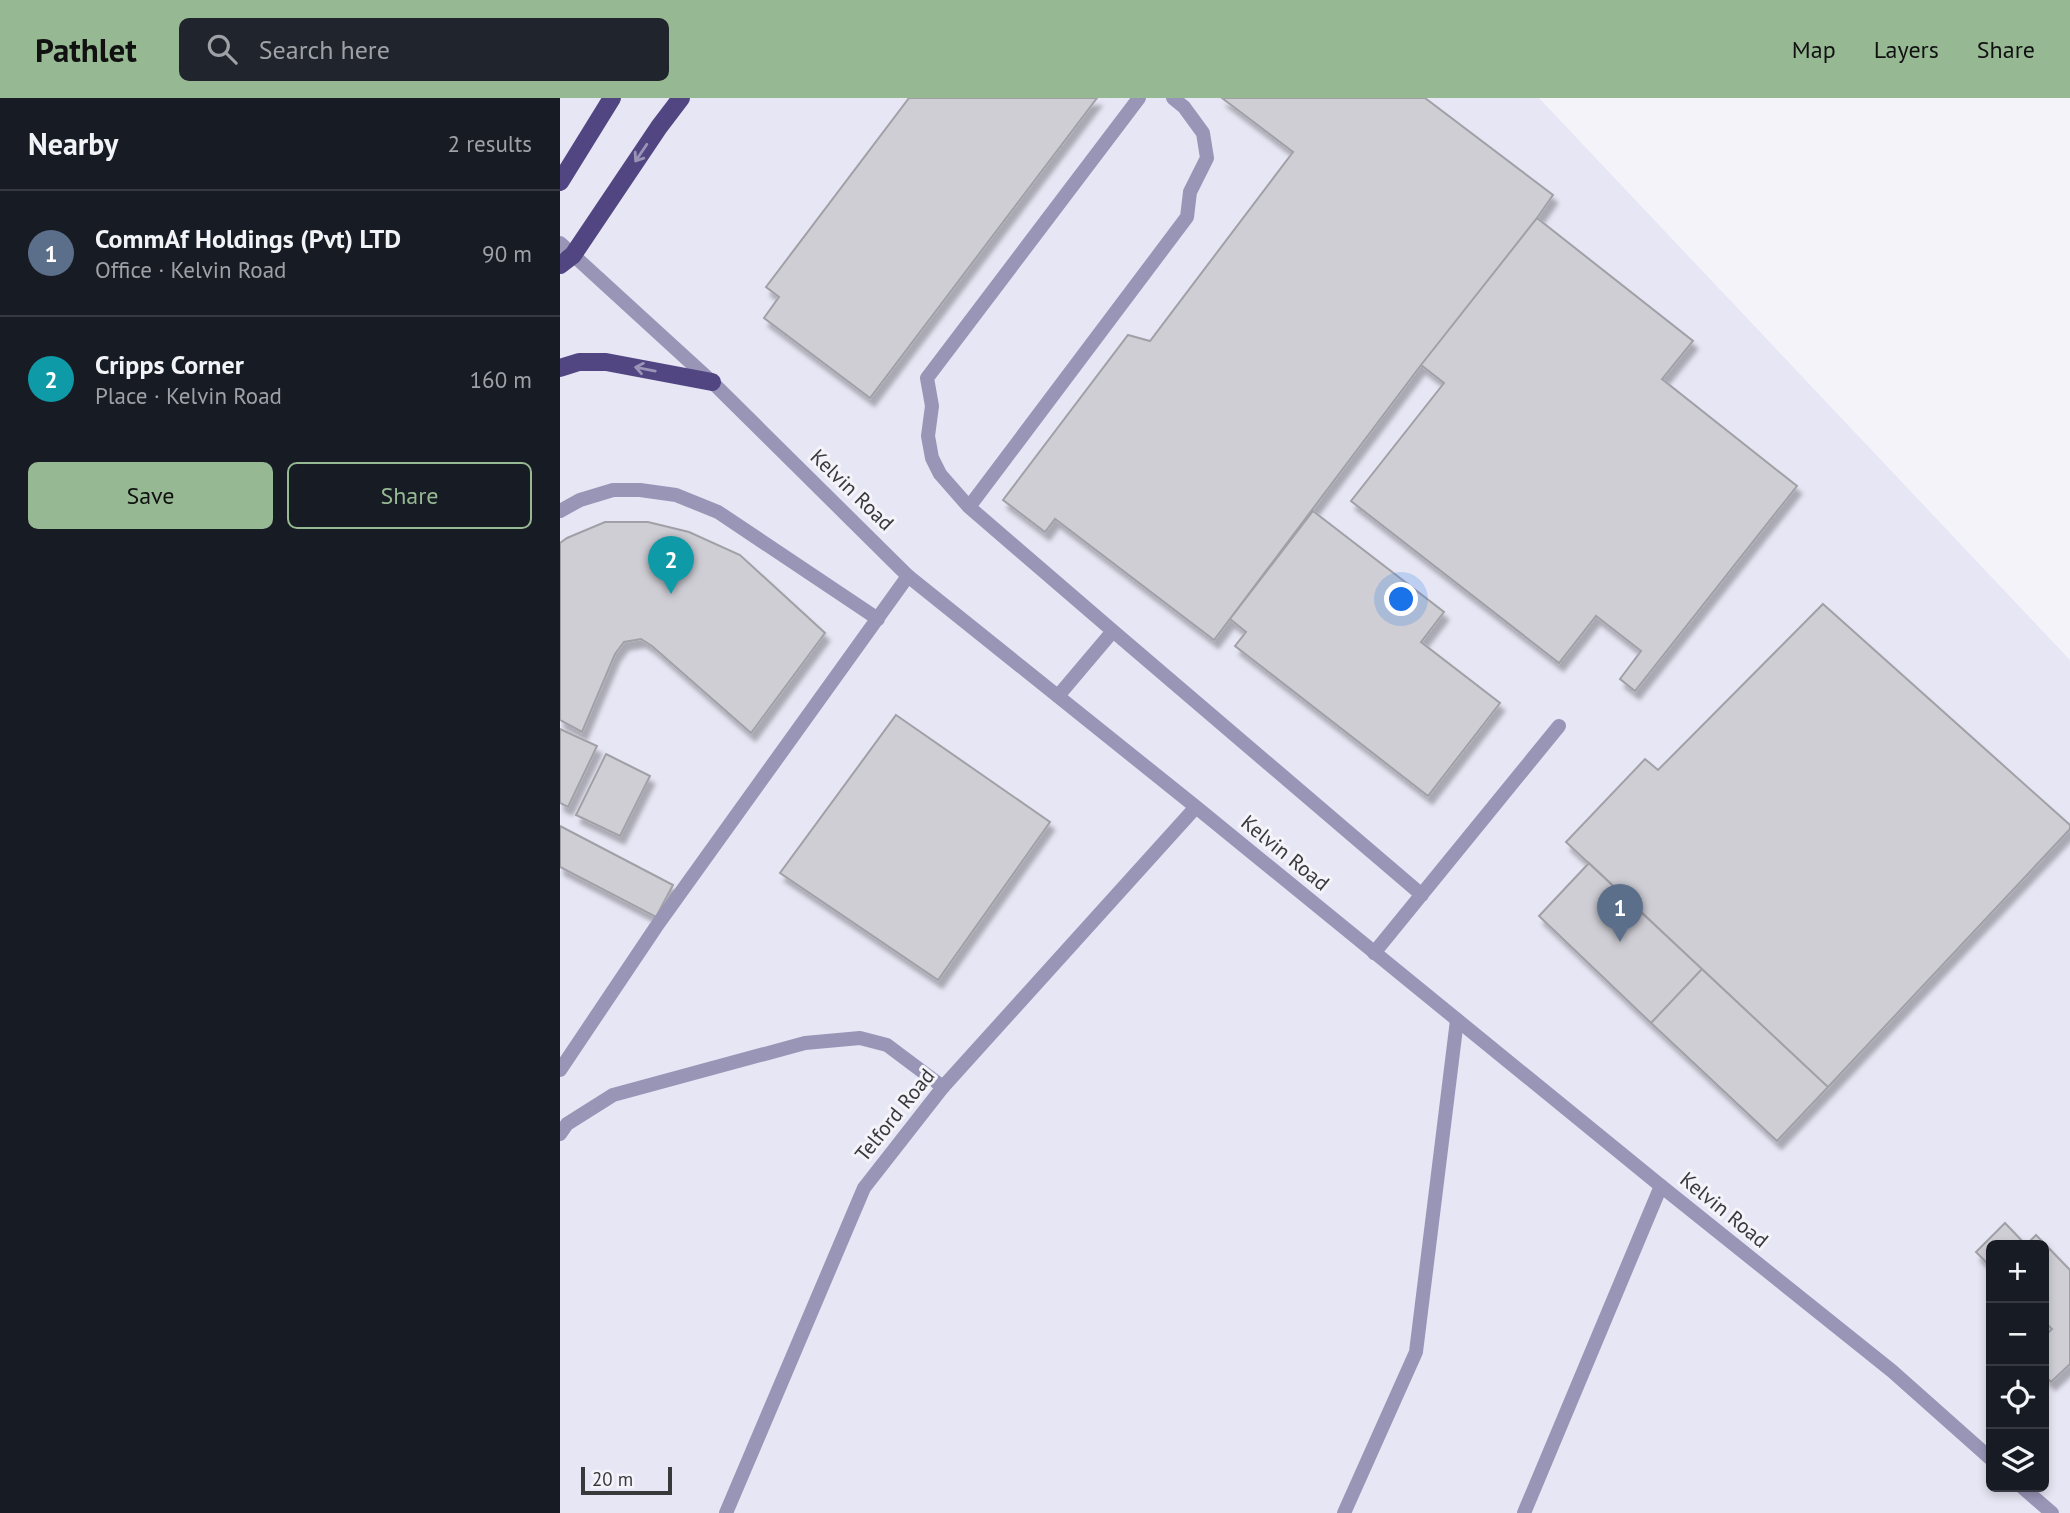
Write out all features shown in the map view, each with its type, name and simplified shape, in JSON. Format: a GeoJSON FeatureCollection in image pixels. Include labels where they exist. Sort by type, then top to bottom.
{"type":"FeatureCollection","features":[{"type":"Feature","properties":{"kind":"main road"},"geometry":{"type":"LineString","coordinates":[[560,183],[612,98]]}},
{"type":"Feature","properties":{"kind":"main road"},"geometry":{"type":"LineString","coordinates":[[564,254],[681,98]]}},
{"type":"Feature","properties":{"kind":"main road"},"geometry":{"type":"LineString","coordinates":[[560,368],[579,362],[606,362],[712,382]]}},
{"type":"Feature","properties":{"kind":"street"},"geometry":{"type":"LineString","coordinates":[[1139,98],[927,378],[932,406],[928,436],[932,458],[940,474],[969,507],[1422,895]]}},
{"type":"Feature","properties":{"kind":"street"},"geometry":{"type":"LineString","coordinates":[[969,507],[1187,217],[1190,192],[1207,158],[1203,133],[1184,107],[1173,98]]}},
{"type":"Feature","properties":{"kind":"street","name":"Kelvin Road"},"geometry":{"type":"LineString","coordinates":[[564,254],[712,382],[908,576],[1892,1371],[1986,1455]]}},
{"type":"Feature","properties":{"kind":"street"},"geometry":{"type":"LineString","coordinates":[[560,511],[580,500],[613,491],[640,490],[676,495],[718,512],[878,619]]}},
{"type":"Feature","properties":{"kind":"street"},"geometry":{"type":"LineString","coordinates":[[560,1070],[656,927],[908,576]]}},
{"type":"Feature","properties":{"kind":"street"},"geometry":{"type":"LineString","coordinates":[[1058,696],[1113,631]]}},
{"type":"Feature","properties":{"kind":"street"},"geometry":{"type":"LineString","coordinates":[[1374,953],[1559,726]]}},
{"type":"Feature","properties":{"kind":"street","name":"Telford Road"},"geometry":{"type":"LineString","coordinates":[[726,1513],[863,1188],[943,1087],[1196,807]]}},
{"type":"Feature","properties":{"kind":"street"},"geometry":{"type":"LineString","coordinates":[[1344,1513],[1416,1352],[1457,1020]]}},
{"type":"Feature","properties":{"kind":"street"},"geometry":{"type":"LineString","coordinates":[[560,1134],[568,1124],[614,1095],[805,1043],[860,1038],[887,1045],[943,1087]]}},
{"type":"Feature","properties":{"kind":"street"},"geometry":{"type":"LineString","coordinates":[[1524,1513],[1661,1186]]}},
{"type":"Feature","properties":{"kind":"street"},"geometry":{"type":"LineString","coordinates":[[2028,1492],[2052,1513]]}},
{"type":"Feature","properties":{"kind":"shaded area"},"geometry":{"type":"Polygon","coordinates":[[[560,98],[1539,98],[2070,660],[2070,1513],[560,1513],[560,98]]]}},
{"type":"Feature","properties":{"kind":"building"},"geometry":{"type":"Polygon","coordinates":[[[909,98],[1097,98],[870,398],[764,318],[779,297],[766,287],[909,98]]]}},
{"type":"Feature","properties":{"kind":"building"},"geometry":{"type":"Polygon","coordinates":[[[1222,98],[1425,98],[1553,195],[1214,640],[1055,519],[1045,532],[1003,500],[1128,335],[1150,341],[1293,152],[1222,98]]]}},
{"type":"Feature","properties":{"kind":"building"},"geometry":{"type":"Polygon","coordinates":[[[1537,218],[1693,341],[1662,379],[1797,486],[1635,691],[1620,679],[1641,651],[1596,616],[1559,663],[1351,501],[1444,383],[1421,365],[1537,218]]]}},
{"type":"Feature","properties":{"kind":"building"},"geometry":{"type":"Polygon","coordinates":[[[1313,511],[1444,612],[1421,642],[1500,703],[1428,796],[1235,646],[1246,632],[1230,619],[1313,511]]]}},
{"type":"Feature","properties":{"kind":"building"},"geometry":{"type":"Polygon","coordinates":[[[605,522],[648,522],[689,532],[740,555],[825,633],[751,733],[641,639],[624,642],[615,654],[582,732],[560,720],[560,543],[605,522]]]}},
{"type":"Feature","properties":{"kind":"building"},"geometry":{"type":"Polygon","coordinates":[[[1823,604],[2070,825],[2070,829],[1828,1087],[1566,842],[1645,759],[1658,770],[1823,604]]]}},
{"type":"Feature","properties":{"kind":"building"},"geometry":{"type":"Polygon","coordinates":[[[896,715],[1050,822],[938,980],[780,873],[896,715]]]}},
{"type":"Feature","properties":{"kind":"building"},"geometry":{"type":"Polygon","coordinates":[[[560,729],[597,746],[568,807],[560,803],[560,729]]]}},
{"type":"Feature","properties":{"kind":"building"},"geometry":{"type":"Polygon","coordinates":[[[606,754],[650,776],[620,836],[576,815],[606,754]]]}},
{"type":"Feature","properties":{"kind":"building"},"geometry":{"type":"Polygon","coordinates":[[[560,826],[673,885],[656,917],[560,867],[560,826]]]}},
{"type":"Feature","properties":{"kind":"building"},"geometry":{"type":"Polygon","coordinates":[[[1589,863],[1702,969],[1651,1023],[1539,916],[1589,863]]]}},
{"type":"Feature","properties":{"kind":"building"},"geometry":{"type":"Polygon","coordinates":[[[1702,969],[1828,1087],[1777,1141],[1651,1023],[1702,969]]]}},
{"type":"Feature","properties":{"kind":"building"},"geometry":{"type":"Polygon","coordinates":[[[2005,1223],[2021,1240],[1988,1240],[2005,1223]]]}},
{"type":"Feature","properties":{"kind":"building"},"geometry":{"type":"Polygon","coordinates":[[[1986,1242],[1986,1262],[1976,1252],[1986,1242]]]}},
{"type":"Feature","properties":{"kind":"building"},"geometry":{"type":"Polygon","coordinates":[[[2049,1248],[2070,1270],[2070,1364],[2051,1382],[2049,1332],[2052,1329],[2049,1326],[2049,1248]]]}},
{"type":"Feature","properties":{"kind":"place","name":"Cripps Corner"},"geometry":{"type":"Point","coordinates":[671,594]}},
{"type":"Feature","properties":{"kind":"place","name":"CommAf Holdings (Pvt) LTD"},"geometry":{"type":"Point","coordinates":[1620,942]}}]}
